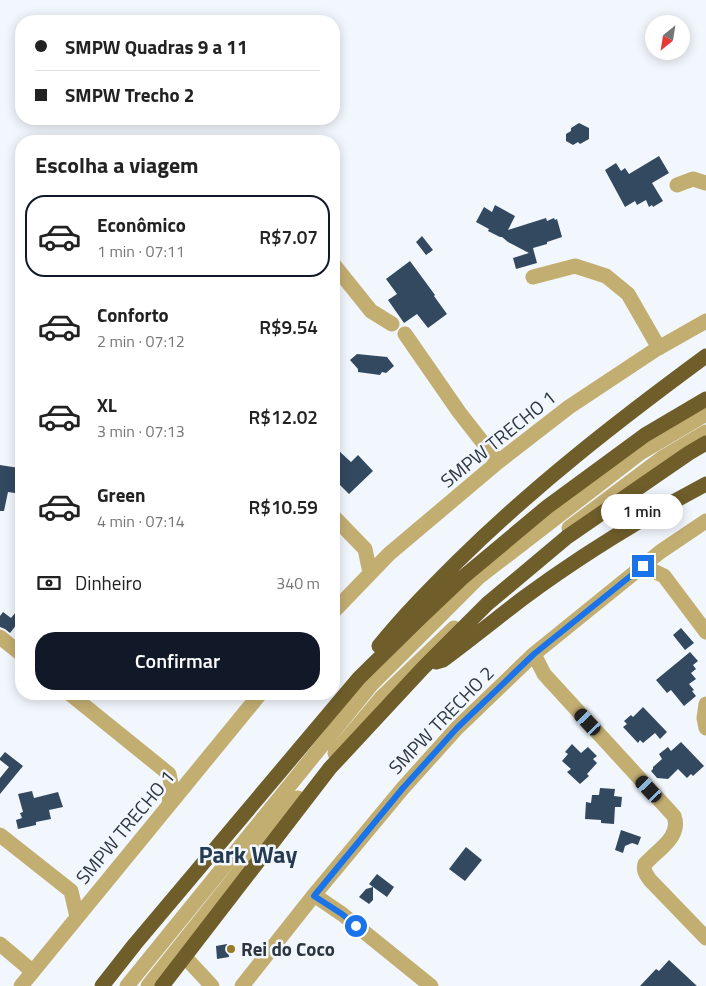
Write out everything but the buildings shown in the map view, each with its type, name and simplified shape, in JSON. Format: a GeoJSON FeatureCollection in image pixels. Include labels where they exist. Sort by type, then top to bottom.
{"type":"FeatureCollection","features":[{"type":"Feature","properties":{"kind":"highway"},"geometry":{"type":"LineString","coordinates":[[359,678],[377,650],[401,620],[426,592],[493,526],[568,462],[642,403],[706,356]]}},
{"type":"Feature","properties":{"kind":"highway"},"geometry":{"type":"LineString","coordinates":[[102,986],[135,944],[359,678],[417,621],[462,578],[547,508],[645,435],[706,399]]}},
{"type":"Feature","properties":{"kind":"highway"},"geometry":{"type":"LineString","coordinates":[[162,986],[330,768],[423,668],[487,604],[566,537],[706,443]]}},
{"type":"Feature","properties":{"kind":"highway"},"geometry":{"type":"LineString","coordinates":[[423,668],[443,660],[558,574],[630,526],[706,484]]}},
{"type":"Feature","properties":{"kind":"street"},"geometry":{"type":"LineString","coordinates":[[677,185],[693,179],[706,183]]}},
{"type":"Feature","properties":{"kind":"street"},"geometry":{"type":"LineString","coordinates":[[533,277],[575,266],[606,276],[628,294],[659,348]]}},
{"type":"Feature","properties":{"kind":"street"},"geometry":{"type":"LineString","coordinates":[[340,273],[371,311],[392,324],[391,330],[394,335],[400,337],[405,334],[459,412],[498,462]]}},
{"type":"Feature","properties":{"kind":"street","name":"SMPW TRECHO 1"},"geometry":{"type":"LineString","coordinates":[[340,605],[389,554],[498,462],[569,407],[659,348],[706,321]]}},
{"type":"Feature","properties":{"kind":"street"},"geometry":{"type":"LineString","coordinates":[[126,986],[371,685],[479,577],[640,453],[706,414]]}},
{"type":"Feature","properties":{"kind":"street"},"geometry":{"type":"LineString","coordinates":[[148,986],[381,698],[439,641],[568,528],[662,458],[706,432]]}},
{"type":"Feature","properties":{"kind":"street","name":"SMPW TRECHO 2"},"geometry":{"type":"LineString","coordinates":[[243,985],[403,788],[457,728],[534,654],[660,552],[706,522]]}},
{"type":"Feature","properties":{"kind":"street"},"geometry":{"type":"LineString","coordinates":[[340,523],[365,549],[370,574]]}},
{"type":"Feature","properties":{"kind":"street"},"geometry":{"type":"LineString","coordinates":[[365,549],[389,554]]}},
{"type":"Feature","properties":{"kind":"street"},"geometry":{"type":"LineString","coordinates":[[660,552],[664,576],[706,632]]}},
{"type":"Feature","properties":{"kind":"street"},"geometry":{"type":"LineString","coordinates":[[643,566],[664,576]]}},
{"type":"Feature","properties":{"kind":"street"},"geometry":{"type":"LineString","coordinates":[[0,637],[15,649]]}},
{"type":"Feature","properties":{"kind":"street"},"geometry":{"type":"LineString","coordinates":[[534,654],[544,674],[674,816],[676,828],[673,834],[645,864],[645,873],[706,938]]}},
{"type":"Feature","properties":{"kind":"street"},"geometry":{"type":"LineString","coordinates":[[521,666],[544,674]]}},
{"type":"Feature","properties":{"kind":"street"},"geometry":{"type":"LineString","coordinates":[[77,700],[169,774],[172,784],[168,806]]}},
{"type":"Feature","properties":{"kind":"street","name":"SMPW TRECHO 1"},"geometry":{"type":"LineString","coordinates":[[21,986],[255,700]]}},
{"type":"Feature","properties":{"kind":"street"},"geometry":{"type":"LineString","coordinates":[[706,704],[704,718],[706,728]]}},
{"type":"Feature","properties":{"kind":"street"},"geometry":{"type":"LineString","coordinates":[[169,774],[198,770]]}},
{"type":"Feature","properties":{"kind":"street"},"geometry":{"type":"LineString","coordinates":[[0,835],[71,891],[97,892]]}},
{"type":"Feature","properties":{"kind":"street"},"geometry":{"type":"LineString","coordinates":[[71,891],[77,917]]}},
{"type":"Feature","properties":{"kind":"street"},"geometry":{"type":"LineString","coordinates":[[314,896],[342,914],[431,986]]}},
{"type":"Feature","properties":{"kind":"street"},"geometry":{"type":"LineString","coordinates":[[0,944],[32,971]]}},
{"type":"Feature","properties":{"kind":"street"},"geometry":{"type":"LineString","coordinates":[[185,957],[212,986]]}},
{"type":"Feature","properties":{"kind":"place","name":"Rei do Coco"},"geometry":{"type":"Point","coordinates":[231,949]}},
{"type":"Feature","properties":{"kind":"district","name":"Park Way"},"geometry":{"type":"Point","coordinates":[248,855]}},
{"type":"Feature","properties":{"kind":"route"},"geometry":{"type":"LineString","coordinates":[[356,926],[342,914],[314,896],[403,788],[457,728],[534,654],[643,566]]}}]}
